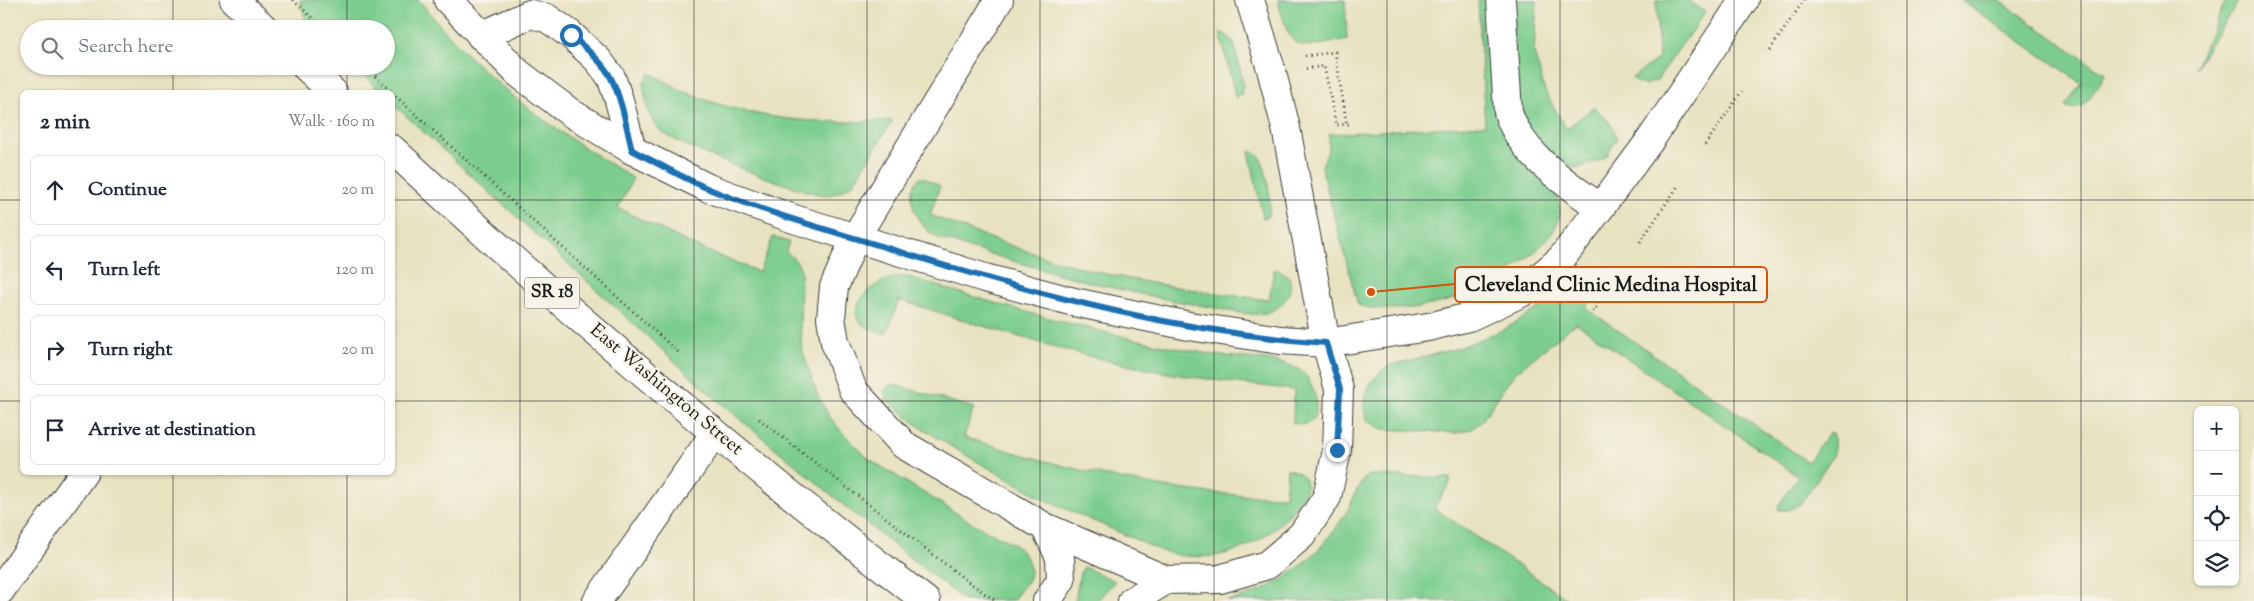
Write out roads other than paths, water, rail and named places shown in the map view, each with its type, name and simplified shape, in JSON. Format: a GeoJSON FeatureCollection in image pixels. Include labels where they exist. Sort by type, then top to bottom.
{"type":"FeatureCollection","features":[{"type":"Feature","properties":{"kind":"main road"},"geometry":{"type":"LineString","coordinates":[[235,0],[256,20]]}},
{"type":"Feature","properties":{"kind":"main road"},"geometry":{"type":"LineString","coordinates":[[448,0],[518,74],[571,113],[632,150],[708,188],[794,220],[985,278],[1074,302],[1188,326],[1280,340],[1326,343],[1384,336],[1469,317],[1521,293],[1560,259],[1600,208],[1651,139],[1744,0]]}},
{"type":"Feature","properties":{"kind":"main road"},"geometry":{"type":"LineString","coordinates":[[999,0],[855,238],[834,288],[832,318],[835,342],[853,390],[904,445],[1045,527],[1166,580],[1220,580],[1267,565],[1302,535],[1327,497],[1337,450],[1340,389],[1326,343],[1286,128],[1271,69],[1250,0]]}},
{"type":"Feature","properties":{"kind":"main road"},"geometry":{"type":"LineString","coordinates":[[1501,0],[1508,112],[1512,125],[1522,140],[1552,172],[1600,208]]}},
{"type":"Feature","properties":{"kind":"main road"},"geometry":{"type":"LineString","coordinates":[[481,36],[530,14],[547,18],[571,35],[598,60],[611,78],[619,100],[632,150]]}},
{"type":"Feature","properties":{"kind":"main road"},"geometry":{"type":"LineString","coordinates":[[315,75],[331,90]]}},
{"type":"Feature","properties":{"kind":"main road","name":"East Washington Street"},"geometry":{"type":"LineString","coordinates":[[395,152],[470,222],[715,433],[926,601]]}},
{"type":"Feature","properties":{"kind":"main road"},"geometry":{"type":"LineString","coordinates":[[597,601],[715,433]]}},
{"type":"Feature","properties":{"kind":"main road"},"geometry":{"type":"LineString","coordinates":[[0,591],[82,475]]}},
{"type":"Feature","properties":{"kind":"main road"},"geometry":{"type":"LineString","coordinates":[[1045,527],[1060,557],[1060,580],[1047,601]]}},
{"type":"Feature","properties":{"kind":"main road"},"geometry":{"type":"LineString","coordinates":[[1132,601],[1166,580]]}},
{"type":"Feature","properties":{"kind":"place","name":"Cleveland Clinic Medina Hospital"},"geometry":{"type":"Point","coordinates":[1371,292]}}]}
